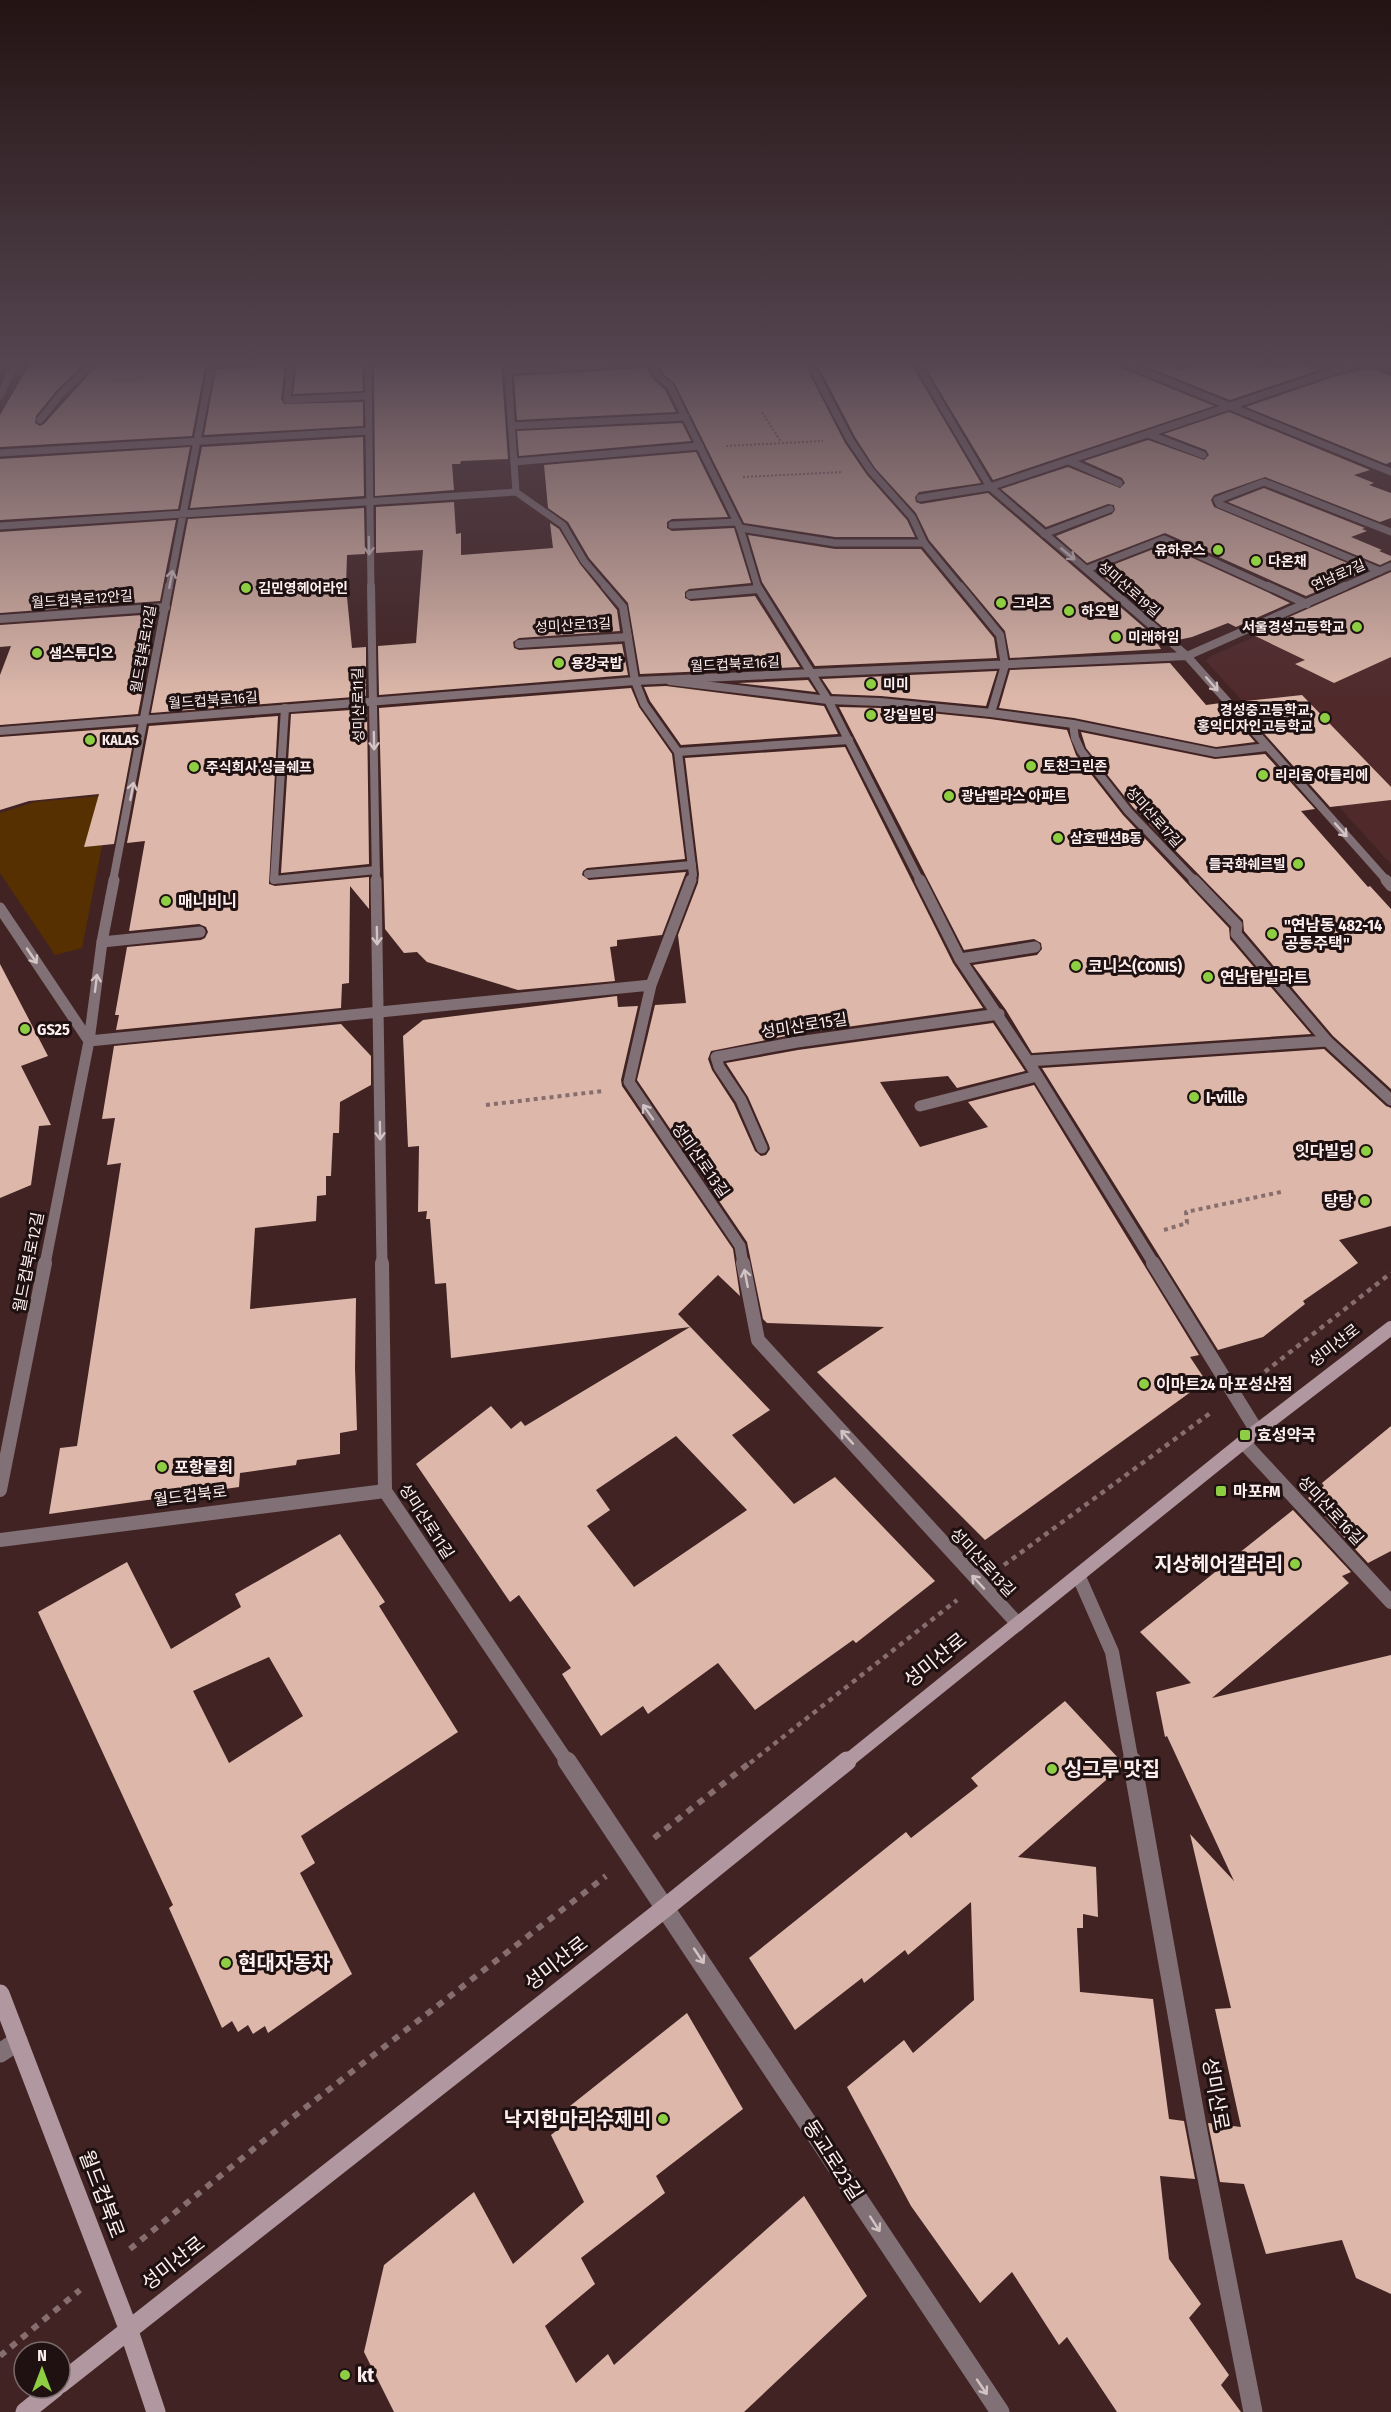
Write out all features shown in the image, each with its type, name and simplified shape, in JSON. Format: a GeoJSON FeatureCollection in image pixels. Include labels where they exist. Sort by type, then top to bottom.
{"type":"FeatureCollection","features":[{"type":"Feature","properties":{"kind":"street","name":"월드컵북로12길"},"geometry":{"type":"LineString","coordinates":[[0,1490],[89,1041],[102,942],[190,475]]}},
{"type":"Feature","properties":{"kind":"street","name":"성미산로11길"},"geometry":{"type":"LineString","coordinates":[[368,475],[385,1491],[665,1908]]}},
{"type":"Feature","properties":{"kind":"street"},"geometry":{"type":"LineString","coordinates":[[0,526],[516,492],[515,475]]}},
{"type":"Feature","properties":{"kind":"street"},"geometry":{"type":"LineString","coordinates":[[715,475],[738,525],[758,589],[828,700],[960,959],[1029,1061],[1257,1431]]}},
{"type":"Feature","properties":{"kind":"street"},"geometry":{"type":"LineString","coordinates":[[874,475],[912,517],[924,543],[1000,635],[1005,665],[991,713]]}},
{"type":"Feature","properties":{"kind":"street","name":"성미산로19길"},"geometry":{"type":"LineString","coordinates":[[983,475],[990,487],[1188,656],[1391,886]]}},
{"type":"Feature","properties":{"kind":"street"},"geometry":{"type":"LineString","coordinates":[[920,498],[990,487],[1028,475]]}},
{"type":"Feature","properties":{"kind":"street"},"geometry":{"type":"LineString","coordinates":[[1100,475],[1119,483]]}},
{"type":"Feature","properties":{"kind":"street","name":"연남로7길"},"geometry":{"type":"LineString","coordinates":[[1380,571],[1219,504],[1217,500],[1264,482],[1391,532]]}},
{"type":"Feature","properties":{"kind":"street","name":"성미산로13길"},"geometry":{"type":"LineString","coordinates":[[516,492],[563,525],[584,561],[622,607],[635,681],[644,704],[678,752],[693,875],[651,985],[629,1082],[631,1088],[740,1246],[758,1340],[1018,1624]]}},
{"type":"Feature","properties":{"kind":"street"},"geometry":{"type":"LineString","coordinates":[[1044,534],[1110,509]]}},
{"type":"Feature","properties":{"kind":"street"},"geometry":{"type":"LineString","coordinates":[[672,525],[738,525],[835,543],[924,543]]}},
{"type":"Feature","properties":{"kind":"street","name":"연남로7길"},"geometry":{"type":"LineString","coordinates":[[1087,570],[1164,539],[1307,604]]}},
{"type":"Feature","properties":{"kind":"street","name":"연남로7길"},"geometry":{"type":"LineString","coordinates":[[1188,656],[1391,566]]}},
{"type":"Feature","properties":{"kind":"street"},"geometry":{"type":"LineString","coordinates":[[690,595],[758,589]]}},
{"type":"Feature","properties":{"kind":"street","name":"월드컵북로12안길"},"geometry":{"type":"LineString","coordinates":[[0,619],[166,607]]}},
{"type":"Feature","properties":{"kind":"street","name":"성미산로13길"},"geometry":{"type":"LineString","coordinates":[[519,644],[628,637]]}},
{"type":"Feature","properties":{"kind":"street","name":"월드컵북로16길"},"geometry":{"type":"LineString","coordinates":[[0,731],[635,681],[1188,656]]}},
{"type":"Feature","properties":{"kind":"street"},"geometry":{"type":"LineString","coordinates":[[662,680],[828,700],[880,702],[991,713],[1073,724],[1216,753],[1267,747]]}},
{"type":"Feature","properties":{"kind":"street"},"geometry":{"type":"LineString","coordinates":[[285,708],[274,880],[376,870]]}},
{"type":"Feature","properties":{"kind":"street","name":"성미산로17길"},"geometry":{"type":"LineString","coordinates":[[1073,724],[1075,738],[1081,751],[1128,811],[1237,926],[1236,934],[1327,1041],[1391,1100]]}},
{"type":"Feature","properties":{"kind":"street"},"geometry":{"type":"LineString","coordinates":[[678,752],[849,740]]}},
{"type":"Feature","properties":{"kind":"street"},"geometry":{"type":"LineString","coordinates":[[588,874],[692,865]]}},
{"type":"Feature","properties":{"kind":"street"},"geometry":{"type":"LineString","coordinates":[[0,908],[89,1041],[651,985]]}},
{"type":"Feature","properties":{"kind":"street"},"geometry":{"type":"LineString","coordinates":[[102,942],[200,932]]}},
{"type":"Feature","properties":{"kind":"street"},"geometry":{"type":"LineString","coordinates":[[960,959],[1035,947]]}},
{"type":"Feature","properties":{"kind":"street","name":"성미산로15길"},"geometry":{"type":"LineString","coordinates":[[762,1148],[741,1100],[719,1067],[716,1057],[797,1042],[999,1014]]}},
{"type":"Feature","properties":{"kind":"street"},"geometry":{"type":"LineString","coordinates":[[1029,1061],[1327,1041]]}},
{"type":"Feature","properties":{"kind":"street"},"geometry":{"type":"LineString","coordinates":[[921,1106],[1037,1076]]}},
{"type":"Feature","properties":{"kind":"street","name":"성미산로"},"geometry":{"type":"LineString","coordinates":[[72,2374],[665,1908],[1257,1431],[1391,1328]]}},
{"type":"Feature","properties":{"kind":"street","name":"성미산로16길"},"geometry":{"type":"LineString","coordinates":[[1244,1443],[1391,1602]]}},
{"type":"Feature","properties":{"kind":"street","name":"월드컵북로"},"geometry":{"type":"LineString","coordinates":[[0,1540],[385,1491]]}},
{"type":"Feature","properties":{"kind":"street","name":"성미산로"},"geometry":{"type":"LineString","coordinates":[[1078,1577],[1112,1652],[1198,2132],[1253,2412]]}},
{"type":"Feature","properties":{"kind":"street","name":"동교로23길"},"geometry":{"type":"LineString","coordinates":[[665,1908],[999,2412]]}},
{"type":"Feature","properties":{"kind":"street","name":"월드컵북로"},"geometry":{"type":"LineString","coordinates":[[0,1994],[128,2328],[156,2412]]}},
{"type":"Feature","properties":{"kind":"street"},"geometry":{"type":"LineString","coordinates":[[0,2053],[18,2041]]}},
{"type":"Feature","properties":{"kind":"street"},"geometry":{"type":"LineString","coordinates":[[25,2412],[40,2400]]}},
{"type":"Feature","properties":{"kind":"path"},"geometry":{"type":"LineString","coordinates":[[717,478],[793,475]]}},
{"type":"Feature","properties":{"kind":"path"},"geometry":{"type":"LineString","coordinates":[[486,1105],[631,1088]]}},
{"type":"Feature","properties":{"kind":"path"},"geometry":{"type":"LineString","coordinates":[[1138,1238],[1187,1223],[1186,1212],[1281,1192]]}},
{"type":"Feature","properties":{"kind":"path"},"geometry":{"type":"LineString","coordinates":[[0,2356],[288,2121],[632,1856],[979,1583],[1236,1395],[1391,1273]]}},
{"type":"Feature","properties":{"kind":"shaded area","name":"경성중고등학교, 홍익디자인고등학교"},"geometry":{"type":"Polygon","coordinates":[[[1391,576],[1391,864],[1206,661],[1209,657],[1391,576]]]}},
{"type":"Feature","properties":{"kind":"shaded area"},"geometry":{"type":"Polygon","coordinates":[[[112,795],[82,948],[55,955],[0,873],[0,813],[35,802],[112,795]]]}},
{"type":"Feature","properties":{"kind":"building"},"geometry":{"type":"Polygon","coordinates":[[[0,475],[185,475],[178,509],[0,520],[0,475]]]}},
{"type":"Feature","properties":{"kind":"building"},"geometry":{"type":"Polygon","coordinates":[[[197,475],[364,475],[364,496],[190,508],[197,475]]]}},
{"type":"Feature","properties":{"kind":"building"},"geometry":{"type":"Polygon","coordinates":[[[375,475],[453,475],[454,490],[375,496],[375,475]]]}},
{"type":"Feature","properties":{"kind":"building"},"geometry":{"type":"Polygon","coordinates":[[[545,475],[707,475],[728,517],[672,519],[667,522],[667,528],[672,531],[734,528],[751,583],[689,589],[685,592],[685,598],[691,601],[755,596],[800,667],[640,674],[628,603],[589,558],[568,522],[548,508],[545,475]]]}},
{"type":"Feature","properties":{"kind":"building"},"geometry":{"type":"Polygon","coordinates":[[[720,475],[867,475],[907,520],[915,537],[835,537],[744,523],[720,475]]]}},
{"type":"Feature","properties":{"kind":"building"},"geometry":{"type":"Polygon","coordinates":[[[881,475],[976,475],[981,483],[919,492],[915,497],[916,502],[921,504],[988,493],[1161,642],[1157,643],[1161,649],[1010,658],[1005,631],[929,540],[916,513],[881,475]]]}},
{"type":"Feature","properties":{"kind":"building"},"geometry":{"type":"Polygon","coordinates":[[[990,475],[1009,475],[993,480],[990,475]]]}},
{"type":"Feature","properties":{"kind":"building"},"geometry":{"type":"Polygon","coordinates":[[[1045,475],[1087,475],[1120,488],[1125,483],[1122,478],[1114,475],[1355,475],[1374,483],[1369,485],[1391,493],[1391,518],[1380,522],[1265,477],[1214,495],[1211,500],[1214,507],[1366,571],[1306,596],[1165,533],[1087,563],[1056,536],[1112,514],[1115,510],[1114,505],[1108,504],[1046,527],[1001,489],[1045,475]]]}},
{"type":"Feature","properties":{"kind":"building"},"geometry":{"type":"Polygon","coordinates":[[[1264,488],[1365,528],[1362,529],[1367,531],[1351,537],[1382,550],[1379,551],[1391,556],[1391,560],[1380,565],[1228,502],[1264,488]]]}},
{"type":"Feature","properties":{"kind":"building"},"geometry":{"type":"Polygon","coordinates":[[[454,502],[456,534],[461,533],[461,555],[553,548],[550,523],[559,529],[580,564],[617,610],[620,631],[519,638],[513,642],[514,648],[519,650],[622,644],[628,675],[379,695],[378,646],[416,643],[423,550],[376,553],[376,507],[454,502]]]}},
{"type":"Feature","properties":{"kind":"building"},"geometry":{"type":"Polygon","coordinates":[[[364,508],[365,554],[347,555],[346,587],[352,648],[366,647],[366,696],[151,713],[188,519],[364,508]]]}},
{"type":"Feature","properties":{"kind":"building"},"geometry":{"type":"Polygon","coordinates":[[[176,520],[160,601],[0,613],[0,532],[176,520]]]}},
{"type":"Feature","properties":{"kind":"building"},"geometry":{"type":"Polygon","coordinates":[[[748,535],[835,549],[921,549],[994,638],[997,658],[815,666],[762,582],[748,535]]]}},
{"type":"Feature","properties":{"kind":"building"},"geometry":{"type":"Polygon","coordinates":[[[1164,545],[1290,603],[1236,627],[1228,623],[1178,640],[1097,571],[1164,545]]]}},
{"type":"Feature","properties":{"kind":"building","name":"서울경성고등학교"},"geometry":{"type":"Polygon","coordinates":[[[1391,572],[1391,657],[1334,683],[1295,664],[1305,660],[1251,634],[1391,572]]]}},
{"type":"Feature","properties":{"kind":"building"},"geometry":{"type":"Polygon","coordinates":[[[157,614],[138,714],[0,725],[0,675],[11,646],[0,647],[0,625],[157,614]]]}},
{"type":"Feature","properties":{"kind":"building"},"geometry":{"type":"Polygon","coordinates":[[[1170,663],[1206,705],[1221,703],[1255,742],[1216,747],[1074,718],[999,708],[1010,670],[1170,663]]]}},
{"type":"Feature","properties":{"kind":"building"},"geometry":{"type":"Polygon","coordinates":[[[997,671],[986,706],[881,696],[832,694],[822,679],[997,671]]]}},
{"type":"Feature","properties":{"kind":"building"},"geometry":{"type":"Polygon","coordinates":[[[808,680],[816,692],[738,683],[808,680]]]}},
{"type":"Feature","properties":{"kind":"building"},"geometry":{"type":"Polygon","coordinates":[[[666,686],[824,706],[838,734],[681,745],[650,701],[644,687],[666,686]]]}},
{"type":"Feature","properties":{"kind":"building"},"geometry":{"type":"Polygon","coordinates":[[[631,688],[639,707],[672,754],[685,859],[587,868],[582,875],[589,880],[686,872],[662,935],[617,940],[617,946],[610,947],[615,981],[518,990],[427,962],[417,952],[404,953],[385,929],[379,708],[631,688]]]}},
{"type":"Feature","properties":{"kind":"building"},"geometry":{"type":"Polygon","coordinates":[[[1302,695],[1391,787],[1391,800],[1330,807],[1236,702],[1302,695]]]}},
{"type":"Feature","properties":{"kind":"building"},"geometry":{"type":"Polygon","coordinates":[[[839,707],[880,708],[990,719],[1067,730],[1076,755],[1123,815],[1229,928],[1230,939],[1311,1034],[1032,1053],[1006,1010],[973,965],[1037,955],[1042,949],[1041,943],[1034,939],[964,950],[839,707]]]}},
{"type":"Feature","properties":{"kind":"building"},"geometry":{"type":"Polygon","coordinates":[[[367,709],[369,864],[281,873],[291,714],[367,709]]]}},
{"type":"Feature","properties":{"kind":"building"},"geometry":{"type":"Polygon","coordinates":[[[278,716],[269,884],[275,886],[369,877],[369,909],[350,886],[349,983],[342,984],[341,1008],[116,1030],[119,1015],[115,1015],[127,947],[201,940],[208,932],[206,927],[199,924],[129,931],[145,841],[127,843],[149,726],[278,716]]]}},
{"type":"Feature","properties":{"kind":"building"},"geometry":{"type":"Polygon","coordinates":[[[136,727],[114,844],[84,847],[99,794],[29,801],[0,810],[0,737],[136,727]]]}},
{"type":"Feature","properties":{"kind":"building"},"geometry":{"type":"Polygon","coordinates":[[[1081,732],[1215,759],[1265,754],[1315,809],[1301,811],[1368,887],[1370,886],[1391,909],[1391,1089],[1333,1036],[1244,931],[1243,920],[1133,807],[1086,748],[1081,732]]]}},
{"type":"Feature","properties":{"kind":"building"},"geometry":{"type":"Polygon","coordinates":[[[845,747],[953,963],[983,1008],[796,1034],[711,1051],[708,1059],[712,1070],[734,1104],[755,1151],[761,1156],[766,1155],[770,1149],[769,1145],[748,1097],[726,1063],[798,1050],[993,1023],[1025,1071],[957,1088],[948,1076],[880,1082],[920,1147],[988,1127],[968,1102],[1034,1085],[1199,1355],[1190,1357],[1206,1381],[985,1540],[817,1372],[884,1327],[767,1323],[763,1319],[747,1242],[637,1080],[655,1005],[686,1003],[678,935],[698,883],[699,874],[685,758],[845,747]]]}},
{"type":"Feature","properties":{"kind":"building"},"geometry":{"type":"Polygon","coordinates":[[[0,964],[48,1056],[21,1066],[51,1125],[39,1126],[31,1185],[0,1198],[0,964]]]}},
{"type":"Feature","properties":{"kind":"building"},"geometry":{"type":"Polygon","coordinates":[[[617,996],[618,1007],[638,1006],[621,1080],[622,1086],[733,1249],[740,1296],[718,1275],[678,1314],[770,1410],[732,1435],[794,1504],[835,1477],[935,1581],[856,1643],[853,1640],[755,1710],[718,1663],[648,1714],[643,1706],[601,1736],[562,1674],[571,1668],[519,1595],[510,1602],[416,1464],[491,1406],[511,1429],[521,1421],[525,1426],[690,1327],[451,1358],[446,1283],[435,1284],[430,1219],[426,1219],[427,1211],[418,1212],[419,1146],[408,1147],[403,1036],[423,1020],[617,996]],[[676,1436],[596,1490],[610,1510],[587,1526],[634,1587],[747,1510],[676,1436]]]}},
{"type":"Feature","properties":{"kind":"building"},"geometry":{"type":"Polygon","coordinates":[[[341,1024],[371,1056],[371,1085],[340,1102],[339,1133],[333,1133],[331,1176],[326,1176],[326,1195],[317,1196],[316,1221],[255,1228],[250,1309],[356,1298],[357,1430],[340,1433],[340,1454],[297,1460],[296,1465],[240,1473],[239,1487],[49,1514],[60,1448],[77,1446],[121,1163],[107,1165],[115,1118],[102,1119],[114,1046],[341,1024]]]}},
{"type":"Feature","properties":{"kind":"building"},"geometry":{"type":"Polygon","coordinates":[[[1324,1049],[1386,1106],[1391,1108],[1391,1226],[1339,1240],[1358,1263],[1303,1301],[1305,1304],[1263,1337],[1218,1350],[1042,1068],[1324,1049]]]}},
{"type":"Feature","properties":{"kind":"building"},"geometry":{"type":"Polygon","coordinates":[[[1391,1426],[1391,1551],[1368,1563],[1308,1498],[1324,1486],[1322,1483],[1391,1426]]]}},
{"type":"Feature","properties":{"kind":"building"},"geometry":{"type":"Polygon","coordinates":[[[1293,1510],[1351,1572],[1342,1576],[1349,1583],[1212,1698],[1391,1655],[1391,2294],[1356,2278],[1342,2240],[1266,2254],[1244,2184],[1220,2182],[1208,2123],[1241,2127],[1215,2009],[1231,2008],[1190,1834],[1234,1881],[1167,1736],[1165,1737],[1156,1692],[1191,1683],[1140,1632],[1293,1510]]]}},
{"type":"Feature","properties":{"kind":"building"},"geometry":{"type":"Polygon","coordinates":[[[340,1534],[385,1602],[379,1606],[458,1732],[301,1836],[315,1863],[300,1873],[352,1974],[268,2033],[265,2026],[253,2034],[248,2025],[238,2032],[232,2021],[222,2028],[169,1908],[173,1905],[38,1612],[127,1562],[171,1649],[241,1607],[235,1594],[340,1534]],[[269,1657],[193,1691],[229,1763],[303,1716],[269,1657]]]}},
{"type":"Feature","properties":{"kind":"building"},"geometry":{"type":"Polygon","coordinates":[[[1065,1701],[1121,1761],[1121,1767],[1018,1857],[1096,1867],[1098,1917],[1083,1914],[1083,1928],[1077,1928],[1080,1992],[1153,1999],[1169,2119],[1184,2121],[1195,2179],[1160,2176],[1169,2259],[1201,2304],[1189,2318],[1229,2375],[1221,2385],[1241,2412],[1117,2412],[1067,2337],[1059,2345],[1012,2272],[980,2303],[911,2206],[847,2087],[904,2040],[913,2053],[974,2000],[971,1902],[908,1955],[905,1950],[864,1983],[862,1978],[795,2030],[749,1958],[906,1832],[911,1838],[978,1786],[971,1778],[1065,1701]]]}},
{"type":"Feature","properties":{"kind":"building"},"geometry":{"type":"Polygon","coordinates":[[[687,2013],[743,2109],[656,2176],[665,2193],[581,2258],[595,2284],[545,2326],[576,2383],[608,2354],[614,2365],[804,2196],[867,2296],[744,2412],[394,2412],[364,2352],[384,2265],[474,2192],[513,2264],[584,2202],[551,2135],[575,2116],[570,2106],[687,2013]]]}},
{"type":"Feature","properties":{"kind":"place","name":"유하우스"},"geometry":{"type":"Point","coordinates":[1218,550]}},
{"type":"Feature","properties":{"kind":"place","name":"다온채"},"geometry":{"type":"Point","coordinates":[1256,561]}},
{"type":"Feature","properties":{"kind":"place","name":"김민영헤어라인"},"geometry":{"type":"Point","coordinates":[246,588]}},
{"type":"Feature","properties":{"kind":"place","name":"그리즈"},"geometry":{"type":"Point","coordinates":[1001,603]}},
{"type":"Feature","properties":{"kind":"place","name":"하오빌"},"geometry":{"type":"Point","coordinates":[1069,611]}},
{"type":"Feature","properties":{"kind":"place","name":"서울경성고등학교"},"geometry":{"type":"Point","coordinates":[1357,627]}},
{"type":"Feature","properties":{"kind":"place","name":"미래하임"},"geometry":{"type":"Point","coordinates":[1116,637]}},
{"type":"Feature","properties":{"kind":"place","name":"샘스튜디오"},"geometry":{"type":"Point","coordinates":[37,653]}},
{"type":"Feature","properties":{"kind":"place","name":"용강국밥"},"geometry":{"type":"Point","coordinates":[559,663]}},
{"type":"Feature","properties":{"kind":"place","name":"미미"},"geometry":{"type":"Point","coordinates":[871,684]}},
{"type":"Feature","properties":{"kind":"place","name":"강일빌딩"},"geometry":{"type":"Point","coordinates":[871,715]}},
{"type":"Feature","properties":{"kind":"place","name":"경성중고등학교, 홍익디자인고등학교"},"geometry":{"type":"Point","coordinates":[1325,718]}},
{"type":"Feature","properties":{"kind":"place","name":"KALAS"},"geometry":{"type":"Point","coordinates":[90,740]}},
{"type":"Feature","properties":{"kind":"place","name":"토천그린존"},"geometry":{"type":"Point","coordinates":[1031,766]}},
{"type":"Feature","properties":{"kind":"place","name":"주식회사 싱글쉐프"},"geometry":{"type":"Point","coordinates":[194,767]}},
{"type":"Feature","properties":{"kind":"place","name":"리리움 아틀리에"},"geometry":{"type":"Point","coordinates":[1263,775]}},
{"type":"Feature","properties":{"kind":"place","name":"광남벨라스 아파트"},"geometry":{"type":"Point","coordinates":[949,796]}},
{"type":"Feature","properties":{"kind":"place","name":"삼호맨션B동"},"geometry":{"type":"Point","coordinates":[1058,838]}},
{"type":"Feature","properties":{"kind":"place","name":"들국화쉐르빌"},"geometry":{"type":"Point","coordinates":[1298,864]}},
{"type":"Feature","properties":{"kind":"place","name":"매니비니"},"geometry":{"type":"Point","coordinates":[166,901]}},
{"type":"Feature","properties":{"kind":"place","name":"\"연남동 482-14 공동주택\""},"geometry":{"type":"Point","coordinates":[1272,934]}},
{"type":"Feature","properties":{"kind":"place","name":"코니스(CONIS)"},"geometry":{"type":"Point","coordinates":[1076,966]}},
{"type":"Feature","properties":{"kind":"place","name":"연남탑빌라트"},"geometry":{"type":"Point","coordinates":[1208,977]}},
{"type":"Feature","properties":{"kind":"place","name":"GS25"},"geometry":{"type":"Point","coordinates":[25,1029]}},
{"type":"Feature","properties":{"kind":"place","name":"I-ville"},"geometry":{"type":"Point","coordinates":[1194,1097]}},
{"type":"Feature","properties":{"kind":"place","name":"잇다빌딩"},"geometry":{"type":"Point","coordinates":[1366,1151]}},
{"type":"Feature","properties":{"kind":"place","name":"탕탕"},"geometry":{"type":"Point","coordinates":[1365,1201]}},
{"type":"Feature","properties":{"kind":"place","name":"이마트24 마포성산점"},"geometry":{"type":"Point","coordinates":[1144,1384]}},
{"type":"Feature","properties":{"kind":"place","name":"효성약국"},"geometry":{"type":"Point","coordinates":[1245,1435]}},
{"type":"Feature","properties":{"kind":"place","name":"포항물회"},"geometry":{"type":"Point","coordinates":[162,1467]}},
{"type":"Feature","properties":{"kind":"place","name":"마포FM"},"geometry":{"type":"Point","coordinates":[1221,1491]}},
{"type":"Feature","properties":{"kind":"place","name":"지상헤어갤러리"},"geometry":{"type":"Point","coordinates":[1295,1564]}},
{"type":"Feature","properties":{"kind":"place","name":"싱그루 맛집"},"geometry":{"type":"Point","coordinates":[1052,1769]}},
{"type":"Feature","properties":{"kind":"place","name":"현대자동차"},"geometry":{"type":"Point","coordinates":[226,1963]}},
{"type":"Feature","properties":{"kind":"place","name":"낙지한마리수제비"},"geometry":{"type":"Point","coordinates":[663,2119]}},
{"type":"Feature","properties":{"kind":"place","name":"kt"},"geometry":{"type":"Point","coordinates":[345,2375]}}]}
